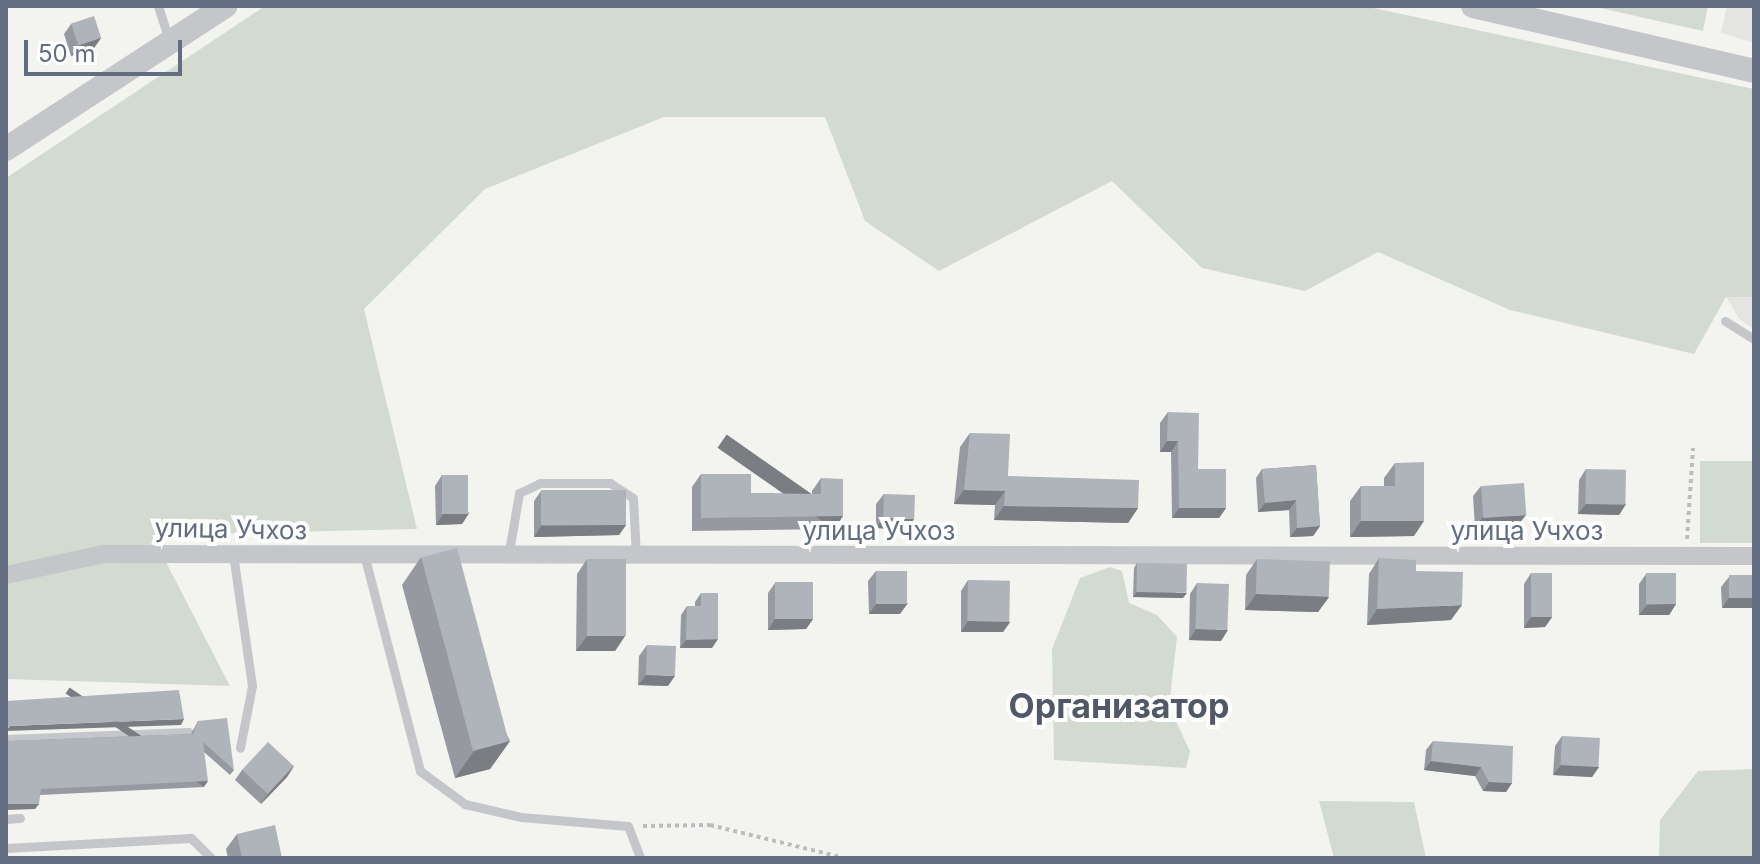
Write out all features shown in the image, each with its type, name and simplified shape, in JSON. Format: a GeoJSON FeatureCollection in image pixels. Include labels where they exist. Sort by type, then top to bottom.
{"type":"FeatureCollection","features":[{"type":"Feature","properties":{"kind":"street"},"geometry":{"type":"LineString","coordinates":[[6,149],[225,6]]}},
{"type":"Feature","properties":{"kind":"street"},"geometry":{"type":"LineString","coordinates":[[1473,6],[1754,71]]}},
{"type":"Feature","properties":{"kind":"street","name":"улица Учхоз"},"geometry":{"type":"LineString","coordinates":[[6,575],[103,554],[365,558],[1754,556]]}},
{"type":"Feature","properties":{"kind":"lane"},"geometry":{"type":"LineString","coordinates":[[158,6],[170,42]]}},
{"type":"Feature","properties":{"kind":"lane"},"geometry":{"type":"LineString","coordinates":[[1725,321],[1754,339]]}},
{"type":"Feature","properties":{"kind":"lane"},"geometry":{"type":"LineString","coordinates":[[508,557],[519,493],[540,483],[610,483],[633,498],[636,557]]}},
{"type":"Feature","properties":{"kind":"lane"},"geometry":{"type":"LineString","coordinates":[[233,554],[252,686],[240,748]]}},
{"type":"Feature","properties":{"kind":"lane"},"geometry":{"type":"LineString","coordinates":[[365,558],[420,771],[465,804],[521,817],[628,826],[640,858]]}},
{"type":"Feature","properties":{"kind":"lane"},"geometry":{"type":"LineString","coordinates":[[6,739],[189,732]]}},
{"type":"Feature","properties":{"kind":"lane"},"geometry":{"type":"LineString","coordinates":[[6,819],[20,818]]}},
{"type":"Feature","properties":{"kind":"lane"},"geometry":{"type":"LineString","coordinates":[[6,848],[191,838],[211,858]]}},
{"type":"Feature","properties":{"kind":"path"},"geometry":{"type":"LineString","coordinates":[[1686,557],[1693,448]]}},
{"type":"Feature","properties":{"kind":"path"},"geometry":{"type":"LineString","coordinates":[[628,826],[710,825],[844,858]]}},
{"type":"Feature","properties":{"kind":"shaded area"},"geometry":{"type":"Polygon","coordinates":[[[265,6],[1364,6],[1754,89],[1754,297],[1726,297],[1694,354],[1510,310],[1378,252],[1305,291],[1202,268],[1112,181],[939,271],[865,221],[825,117],[664,117],[485,189],[364,309],[417,529],[152,535],[230,686],[6,679],[6,178],[265,6]]]}},
{"type":"Feature","properties":{"kind":"shaded area"},"geometry":{"type":"Polygon","coordinates":[[[1591,6],[1708,6],[1703,31],[1591,6]]]}},
{"type":"Feature","properties":{"kind":"shaded area"},"geometry":{"type":"Polygon","coordinates":[[[1727,6],[1754,6],[1754,43],[1721,33],[1727,6]]]}},
{"type":"Feature","properties":{"kind":"shaded area"},"geometry":{"type":"Polygon","coordinates":[[[1726,297],[1754,297],[1754,329],[1740,320],[1726,297]]]}},
{"type":"Feature","properties":{"kind":"shaded area"},"geometry":{"type":"Polygon","coordinates":[[[1700,461],[1754,461],[1754,543],[1700,543],[1700,461]]]}},
{"type":"Feature","properties":{"kind":"shaded area"},"geometry":{"type":"Polygon","coordinates":[[[1110,567],[1122,571],[1129,603],[1157,615],[1177,637],[1169,707],[1190,751],[1186,768],[1054,760],[1052,649],[1080,578],[1110,567]]]}},
{"type":"Feature","properties":{"kind":"shaded area"},"geometry":{"type":"Polygon","coordinates":[[[1754,769],[1754,858],[1659,858],[1660,820],[1698,771],[1754,769]]]}},
{"type":"Feature","properties":{"kind":"shaded area"},"geometry":{"type":"Polygon","coordinates":[[[1319,801],[1414,802],[1426,858],[1334,858],[1319,801]]]}},
{"type":"Feature","properties":{"kind":"building"},"geometry":{"type":"Polygon","coordinates":[[[94,16],[101,38],[78,45],[71,23],[94,16]]]}},
{"type":"Feature","properties":{"kind":"building"},"geometry":{"type":"Polygon","coordinates":[[[1168,412],[1199,413],[1198,469],[1226,469],[1226,508],[1179,508],[1178,441],[1167,441],[1168,412]]]}},
{"type":"Feature","properties":{"kind":"building"},"geometry":{"type":"Polygon","coordinates":[[[970,433],[1010,434],[1008,476],[1139,480],[1138,508],[1004,506],[1005,491],[964,490],[970,433]]]}},
{"type":"Feature","properties":{"kind":"building"},"geometry":{"type":"Polygon","coordinates":[[[1424,462],[1424,521],[1361,521],[1361,486],[1395,486],[1395,463],[1424,462]]]}},
{"type":"Feature","properties":{"kind":"building"},"geometry":{"type":"Polygon","coordinates":[[[1316,465],[1320,526],[1297,528],[1296,500],[1265,503],[1262,469],[1316,465]]]}},
{"type":"Feature","properties":{"kind":"building"},"geometry":{"type":"Polygon","coordinates":[[[1586,469],[1626,470],[1625,505],[1585,504],[1586,469]]]}},
{"type":"Feature","properties":{"kind":"building"},"geometry":{"type":"Polygon","coordinates":[[[701,474],[751,474],[751,493],[821,494],[821,478],[843,479],[843,516],[701,518],[701,474]]]}},
{"type":"Feature","properties":{"kind":"building"},"geometry":{"type":"Polygon","coordinates":[[[442,475],[468,475],[468,514],[442,514],[442,475]]]}},
{"type":"Feature","properties":{"kind":"building"},"geometry":{"type":"Polygon","coordinates":[[[1524,483],[1526,515],[1483,518],[1481,486],[1524,483]]]}},
{"type":"Feature","properties":{"kind":"building"},"geometry":{"type":"Polygon","coordinates":[[[541,490],[626,490],[626,525],[541,525],[541,490]]]}},
{"type":"Feature","properties":{"kind":"building"},"geometry":{"type":"Polygon","coordinates":[[[884,494],[915,495],[914,519],[883,518],[884,494]]]}},
{"type":"Feature","properties":{"kind":"building"},"geometry":{"type":"Polygon","coordinates":[[[457,548],[509,741],[473,751],[421,558],[457,548]]]}},
{"type":"Feature","properties":{"kind":"building"},"geometry":{"type":"Polygon","coordinates":[[[1379,558],[1416,560],[1416,571],[1463,572],[1462,605],[1377,609],[1379,558]]]}},
{"type":"Feature","properties":{"kind":"building"},"geometry":{"type":"Polygon","coordinates":[[[587,559],[626,559],[626,636],[587,636],[587,559]]]}},
{"type":"Feature","properties":{"kind":"building"},"geometry":{"type":"Polygon","coordinates":[[[1257,559],[1330,562],[1329,597],[1256,594],[1257,559]]]}},
{"type":"Feature","properties":{"kind":"building"},"geometry":{"type":"Polygon","coordinates":[[[1137,563],[1187,564],[1186,593],[1136,592],[1137,563]]]}},
{"type":"Feature","properties":{"kind":"building"},"geometry":{"type":"Polygon","coordinates":[[[876,571],[907,571],[907,604],[876,604],[876,571]]]}},
{"type":"Feature","properties":{"kind":"building"},"geometry":{"type":"Polygon","coordinates":[[[1531,573],[1552,573],[1552,617],[1531,617],[1531,573]]]}},
{"type":"Feature","properties":{"kind":"building"},"geometry":{"type":"Polygon","coordinates":[[[1646,573],[1676,573],[1676,604],[1646,604],[1646,573]]]}},
{"type":"Feature","properties":{"kind":"building"},"geometry":{"type":"Polygon","coordinates":[[[1729,575],[1754,575],[1754,598],[1729,598],[1729,575]]]}},
{"type":"Feature","properties":{"kind":"building"},"geometry":{"type":"Polygon","coordinates":[[[968,580],[1010,581],[1009,622],[967,621],[968,580]]]}},
{"type":"Feature","properties":{"kind":"building"},"geometry":{"type":"Polygon","coordinates":[[[775,582],[813,582],[813,619],[775,619],[775,582]]]}},
{"type":"Feature","properties":{"kind":"building"},"geometry":{"type":"Polygon","coordinates":[[[1197,583],[1229,584],[1227,630],[1195,629],[1197,583]]]}},
{"type":"Feature","properties":{"kind":"building"},"geometry":{"type":"Polygon","coordinates":[[[701,593],[718,593],[718,639],[686,640],[687,606],[701,606],[701,593]]]}},
{"type":"Feature","properties":{"kind":"building"},"geometry":{"type":"Polygon","coordinates":[[[647,645],[676,646],[675,676],[646,675],[647,645]]]}},
{"type":"Feature","properties":{"kind":"building"},"geometry":{"type":"Polygon","coordinates":[[[179,690],[184,719],[10,726],[6,730],[6,701],[179,690]]]}},
{"type":"Feature","properties":{"kind":"building"},"geometry":{"type":"Polygon","coordinates":[[[227,718],[234,770],[203,742],[208,781],[41,789],[39,804],[6,804],[6,738],[10,741],[193,734],[198,721],[227,718]]]}},
{"type":"Feature","properties":{"kind":"building"},"geometry":{"type":"Polygon","coordinates":[[[1562,736],[1600,738],[1598,767],[1560,765],[1562,736]]]}},
{"type":"Feature","properties":{"kind":"building"},"geometry":{"type":"Polygon","coordinates":[[[1433,741],[1513,746],[1512,783],[1489,782],[1481,767],[1431,761],[1433,741]]]}},
{"type":"Feature","properties":{"kind":"building"},"geometry":{"type":"Polygon","coordinates":[[[268,742],[294,766],[268,794],[242,770],[268,742]]]}},
{"type":"Feature","properties":{"kind":"building"},"geometry":{"type":"Polygon","coordinates":[[[275,825],[282,858],[242,858],[237,834],[275,825]]]}},
{"type":"Feature","properties":{"kind":"district","name":"Организатор"},"geometry":{"type":"Point","coordinates":[1119,706]}}]}
